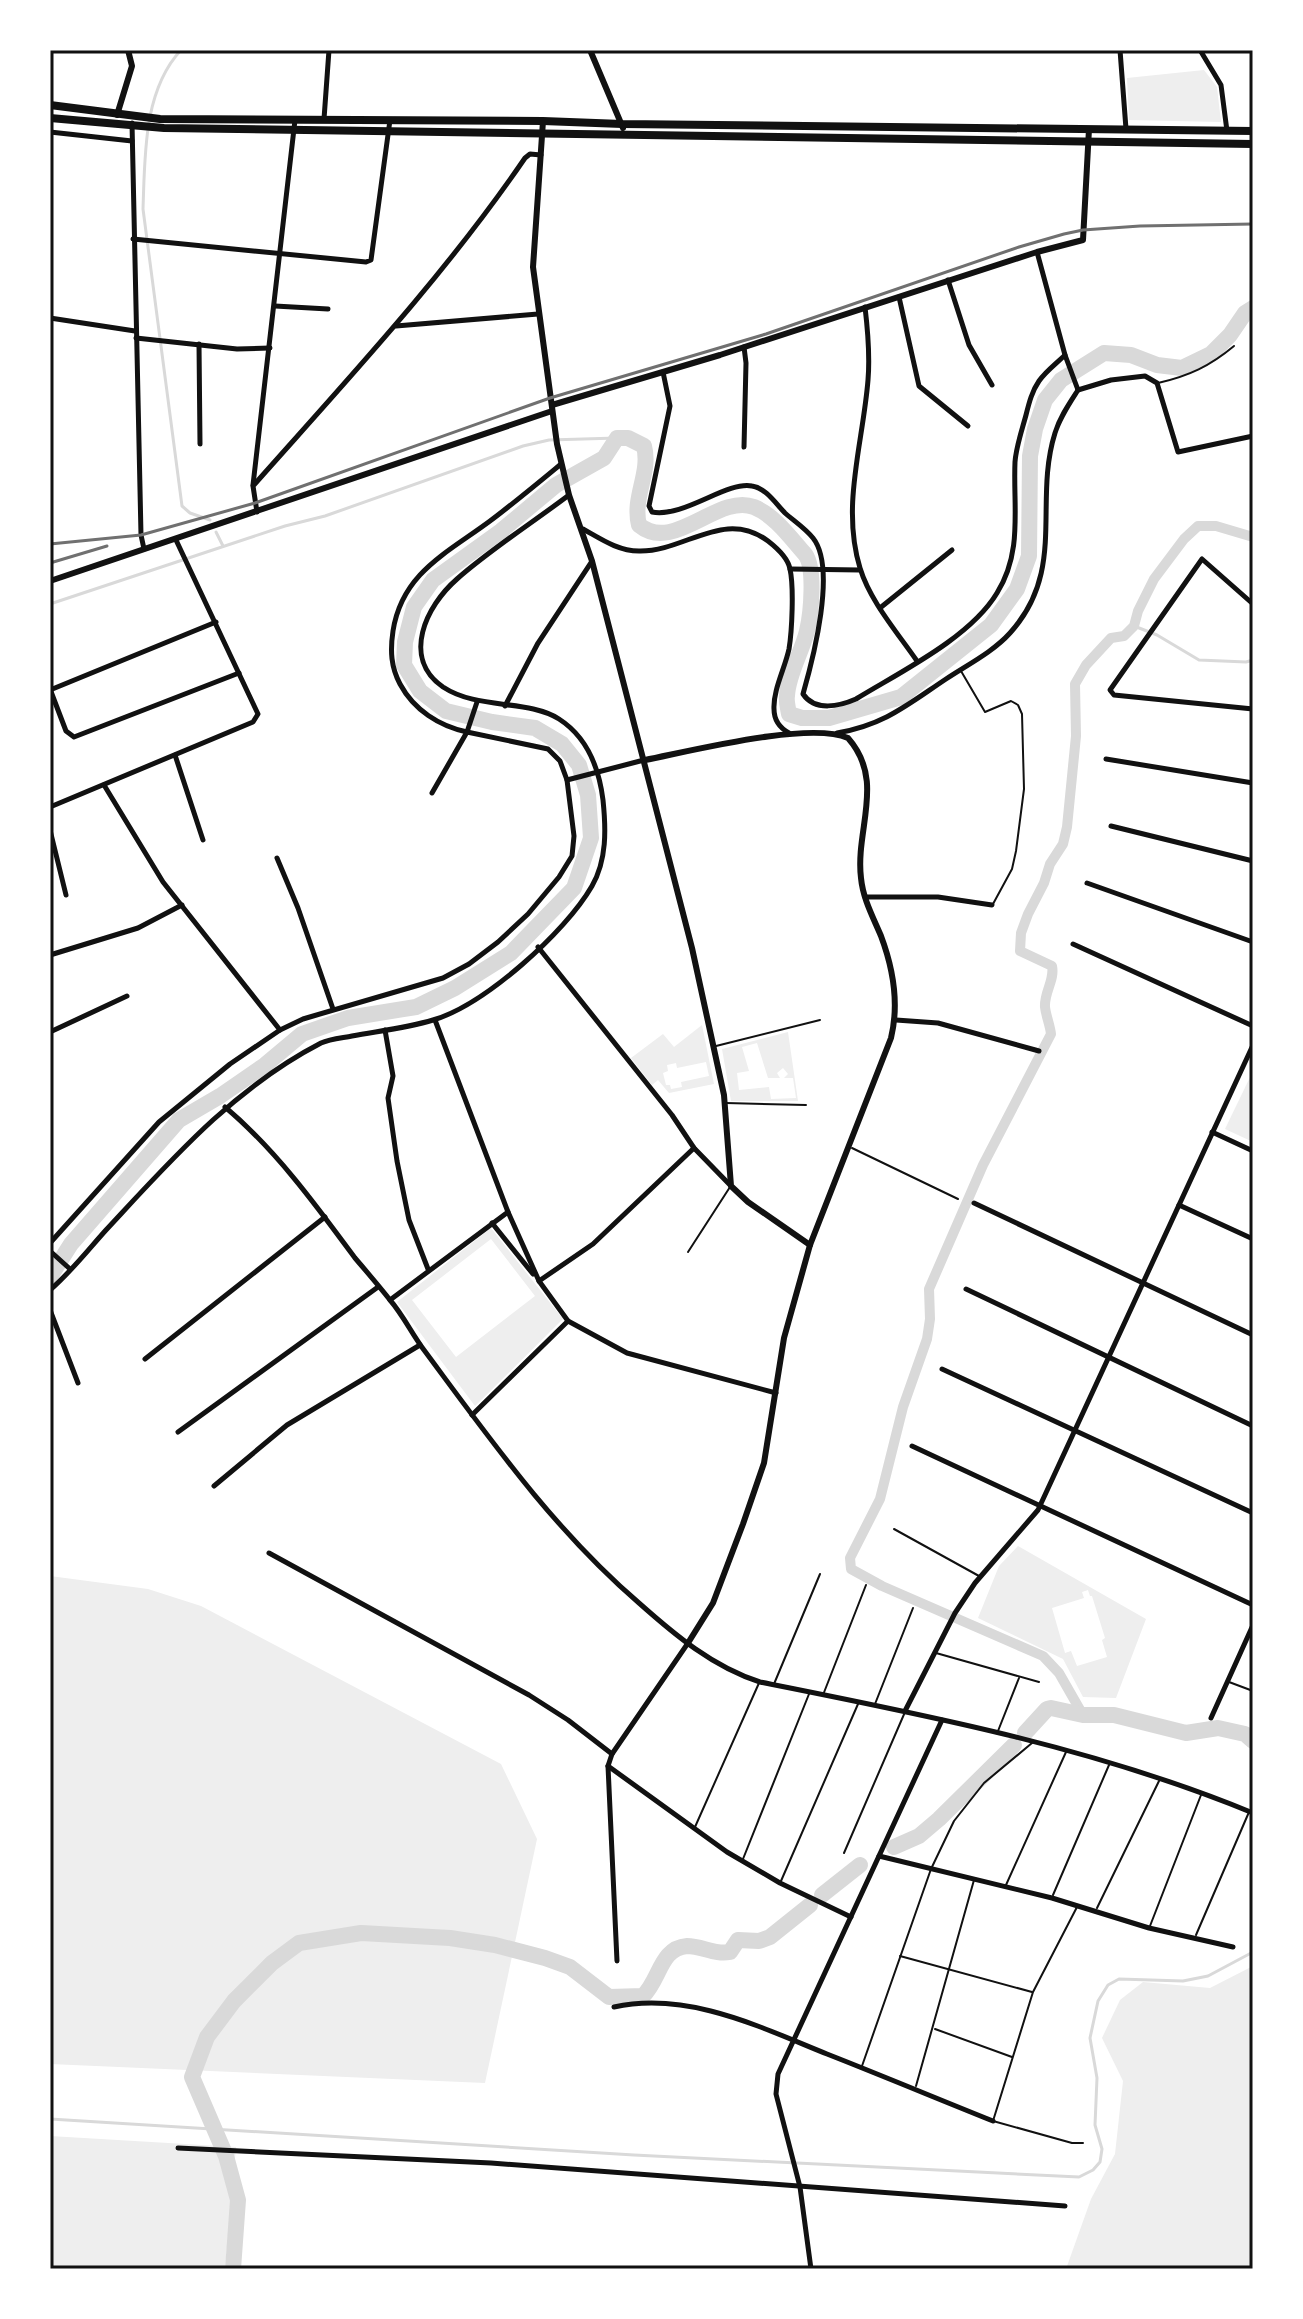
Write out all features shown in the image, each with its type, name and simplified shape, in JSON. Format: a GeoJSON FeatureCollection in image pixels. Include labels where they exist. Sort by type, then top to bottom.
{"type":"FeatureCollection","features":[{"type":"Feature","properties":{"kind":"highway"},"geometry":{"type":"LineString","coordinates":[[50,105],[160,119],[390,132],[1253,144]]}},
{"type":"Feature","properties":{"kind":"highway"},"geometry":{"type":"LineString","coordinates":[[50,118],[164,128],[295,125],[324,119],[1253,131]]}},
{"type":"Feature","properties":{"kind":"street"},"geometry":{"type":"LineString","coordinates":[[117,115],[132,69],[128,50]]}},
{"type":"Feature","properties":{"kind":"street"},"geometry":{"type":"LineString","coordinates":[[324,119],[329,50]]}},
{"type":"Feature","properties":{"kind":"street"},"geometry":{"type":"LineString","coordinates":[[590,50],[622,124],[623,135]]}},
{"type":"Feature","properties":{"kind":"street"},"geometry":{"type":"LineString","coordinates":[[1120,50],[1126,129]]}},
{"type":"Feature","properties":{"kind":"street"},"geometry":{"type":"LineString","coordinates":[[1200,50],[1221,85],[1227,131]]}},
{"type":"Feature","properties":{"kind":"street"},"geometry":{"type":"LineString","coordinates":[[136,116],[131,127],[141,535],[144,549]]}},
{"type":"Feature","properties":{"kind":"street"},"geometry":{"type":"LineString","coordinates":[[136,239],[360,262],[371,260],[390,120]]}},
{"type":"Feature","properties":{"kind":"street"},"geometry":{"type":"LineString","coordinates":[[543,121],[533,267],[555,433],[568,492],[583,529],[645,760],[648,783],[692,948],[725,1103],[731,1186]]}},
{"type":"Feature","properties":{"kind":"street"},"geometry":{"type":"LineString","coordinates":[[258,513],[253,486],[295,125]]}},
{"type":"Feature","properties":{"kind":"street"},"geometry":{"type":"LineString","coordinates":[[50,581],[258,513],[552,408],[948,280],[1083,240],[1089,129]]}},
{"type":"Feature","properties":{"kind":"street"},"geometry":{"type":"LineString","coordinates":[[50,132],[132,141]]}},
{"type":"Feature","properties":{"kind":"street"},"geometry":{"type":"LineString","coordinates":[[253,486],[394,326],[493,206],[525,158],[530,154],[541,155]]}},
{"type":"Feature","properties":{"kind":"street"},"geometry":{"type":"LineString","coordinates":[[1037,252],[1065,355],[1078,390]]}},
{"type":"Feature","properties":{"kind":"street"},"geometry":{"type":"LineString","coordinates":[[948,280],[969,345],[992,385]]}},
{"type":"Feature","properties":{"kind":"street"},"geometry":{"type":"LineString","coordinates":[[899,297],[919,386],[968,426]]}},
{"type":"Feature","properties":{"kind":"street"},"geometry":{"type":"LineString","coordinates":[[275,306],[328,309]]}},
{"type":"Feature","properties":{"kind":"street"},"geometry":{"type":"LineString","coordinates":[[865,307],[869,378],[853,494],[852,524],[860,570],[880,608],[917,661]]}},
{"type":"Feature","properties":{"kind":"street"},"geometry":{"type":"LineString","coordinates":[[394,326],[538,314]]}},
{"type":"Feature","properties":{"kind":"street"},"geometry":{"type":"LineString","coordinates":[[50,318],[148,339],[237,349],[270,348]]}},
{"type":"Feature","properties":{"kind":"street"},"geometry":{"type":"LineString","coordinates":[[199,344],[200,444]]}},
{"type":"Feature","properties":{"kind":"street"},"geometry":{"type":"LineString","coordinates":[[744,347],[744,447]]}},
{"type":"Feature","properties":{"kind":"street"},"geometry":{"type":"LineString","coordinates":[[663,372],[670,406],[649,506],[652,512],[664,514],[752,485],[764,492],[814,539],[823,571],[818,642],[803,694],[807,700],[828,706],[856,699],[917,661],[979,616],[997,594],[1013,559],[1017,529],[1015,459],[1024,420],[1039,381],[1065,355]]}},
{"type":"Feature","properties":{"kind":"street"},"geometry":{"type":"LineString","coordinates":[[569,780],[645,760],[789,733],[837,733],[865,728],[887,718],[961,670],[1009,634],[1025,614],[1038,585],[1047,548],[1046,491],[1055,434],[1078,390],[1111,380],[1145,376],[1157,383],[1178,452],[1253,436]]}},
{"type":"Feature","properties":{"kind":"street"},"geometry":{"type":"LineString","coordinates":[[50,1243],[159,1122],[230,1064],[280,1030],[333,1009],[443,978],[469,964],[528,914],[559,877],[572,856],[574,836],[569,780],[560,761],[548,749],[450,728],[419,709],[406,695],[393,671],[391,646],[399,602],[412,581],[435,560],[562,467]]}},
{"type":"Feature","properties":{"kind":"street"},"geometry":{"type":"LineString","coordinates":[[50,1290],[185,1145],[225,1107],[287,1061],[326,1041],[435,1020],[497,986],[567,919],[591,888],[598,873],[605,832],[599,773],[586,747],[572,729],[544,712],[477,702],[442,686],[426,669],[419,655],[421,637],[432,611],[456,580],[568,492]]}},
{"type":"Feature","properties":{"kind":"street"},"geometry":{"type":"LineString","coordinates":[[583,529],[614,546],[651,551],[707,532],[740,528],[755,533],[784,556],[790,569],[791,627],[789,648],[774,707],[777,721],[789,733]]}},
{"type":"Feature","properties":{"kind":"street"},"geometry":{"type":"LineString","coordinates":[[50,807],[253,722],[258,714],[176,540]]}},
{"type":"Feature","properties":{"kind":"street"},"geometry":{"type":"LineString","coordinates":[[880,608],[952,550]]}},
{"type":"Feature","properties":{"kind":"street"},"geometry":{"type":"LineString","coordinates":[[1253,604],[1202,559],[1111,687],[1111,693],[1253,709]]}},
{"type":"Feature","properties":{"kind":"street"},"geometry":{"type":"LineString","coordinates":[[505,706],[538,643],[592,561]]}},
{"type":"Feature","properties":{"kind":"street"},"geometry":{"type":"LineString","coordinates":[[790,569],[860,570]]}},
{"type":"Feature","properties":{"kind":"street"},"geometry":{"type":"LineString","coordinates":[[216,622],[50,689],[66,731],[74,737],[239,673]]}},
{"type":"Feature","properties":{"kind":"street"},"geometry":{"type":"LineString","coordinates":[[432,793],[467,732],[477,702]]}},
{"type":"Feature","properties":{"kind":"street"},"geometry":{"type":"LineString","coordinates":[[617,1961],[608,1766],[612,1754],[713,1603],[764,1463],[784,1338],[810,1245],[896,1020],[888,960],[865,897],[860,859],[869,796],[864,762],[854,744],[837,733]]}},
{"type":"Feature","properties":{"kind":"street"},"geometry":{"type":"LineString","coordinates":[[175,755],[203,840]]}},
{"type":"Feature","properties":{"kind":"street"},"geometry":{"type":"LineString","coordinates":[[1106,759],[1253,783]]}},
{"type":"Feature","properties":{"kind":"street"},"geometry":{"type":"LineString","coordinates":[[104,785],[163,882],[280,1030]]}},
{"type":"Feature","properties":{"kind":"street"},"geometry":{"type":"LineString","coordinates":[[1111,826],[1253,861]]}},
{"type":"Feature","properties":{"kind":"street"},"geometry":{"type":"LineString","coordinates":[[50,830],[66,895]]}},
{"type":"Feature","properties":{"kind":"street"},"geometry":{"type":"LineString","coordinates":[[277,858],[333,1009]]}},
{"type":"Feature","properties":{"kind":"street"},"geometry":{"type":"LineString","coordinates":[[1087,883],[1253,942]]}},
{"type":"Feature","properties":{"kind":"street"},"geometry":{"type":"LineString","coordinates":[[865,897],[938,897],[992,905]]}},
{"type":"Feature","properties":{"kind":"street"},"geometry":{"type":"LineString","coordinates":[[50,955],[138,928],[182,905]]}},
{"type":"Feature","properties":{"kind":"street"},"geometry":{"type":"LineString","coordinates":[[1073,944],[1253,1026]]}},
{"type":"Feature","properties":{"kind":"street"},"geometry":{"type":"LineString","coordinates":[[538,947],[672,1115],[694,1148],[748,1202],[810,1245]]}},
{"type":"Feature","properties":{"kind":"street"},"geometry":{"type":"LineString","coordinates":[[50,1032],[127,996]]}},
{"type":"Feature","properties":{"kind":"street"},"geometry":{"type":"LineString","coordinates":[[435,1020],[508,1212],[539,1281]]}},
{"type":"Feature","properties":{"kind":"street"},"geometry":{"type":"LineString","coordinates":[[896,1020],[938,1023],[1039,1051]]}},
{"type":"Feature","properties":{"kind":"street"},"geometry":{"type":"LineString","coordinates":[[385,1030],[393,1076],[388,1098],[397,1161],[409,1220],[428,1269]]}},
{"type":"Feature","properties":{"kind":"street"},"geometry":{"type":"LineString","coordinates":[[905,1711],[955,1613],[980,1577],[1040,1505],[1253,1045]]}},
{"type":"Feature","properties":{"kind":"street"},"geometry":{"type":"LineString","coordinates":[[225,1107],[247,1126],[325,1217],[390,1300],[521,1481],[602,1569],[688,1643],[726,1668],[760,1682],[905,1711],[1066,1751],[1251,1812]]}},
{"type":"Feature","properties":{"kind":"street"},"geometry":{"type":"LineString","coordinates":[[1212,1132],[1253,1151]]}},
{"type":"Feature","properties":{"kind":"street"},"geometry":{"type":"LineString","coordinates":[[539,1281],[593,1244],[694,1148]]}},
{"type":"Feature","properties":{"kind":"street"},"geometry":{"type":"LineString","coordinates":[[974,1203],[1253,1335]]}},
{"type":"Feature","properties":{"kind":"street"},"geometry":{"type":"LineString","coordinates":[[1179,1205],[1253,1239]]}},
{"type":"Feature","properties":{"kind":"street"},"geometry":{"type":"LineString","coordinates":[[390,1300],[508,1212]]}},
{"type":"Feature","properties":{"kind":"street"},"geometry":{"type":"LineString","coordinates":[[145,1359],[325,1217]]}},
{"type":"Feature","properties":{"kind":"street"},"geometry":{"type":"LineString","coordinates":[[492,1223],[568,1321],[627,1353],[777,1393]]}},
{"type":"Feature","properties":{"kind":"street"},"geometry":{"type":"LineString","coordinates":[[50,1251],[70,1269]]}},
{"type":"Feature","properties":{"kind":"street"},"geometry":{"type":"LineString","coordinates":[[178,1432],[378,1287]]}},
{"type":"Feature","properties":{"kind":"street"},"geometry":{"type":"LineString","coordinates":[[966,1289],[1253,1426]]}},
{"type":"Feature","properties":{"kind":"street"},"geometry":{"type":"LineString","coordinates":[[50,1310],[78,1383]]}},
{"type":"Feature","properties":{"kind":"street"},"geometry":{"type":"LineString","coordinates":[[472,1415],[568,1321]]}},
{"type":"Feature","properties":{"kind":"street"},"geometry":{"type":"LineString","coordinates":[[214,1486],[287,1425],[420,1345]]}},
{"type":"Feature","properties":{"kind":"street"},"geometry":{"type":"LineString","coordinates":[[942,1369],[1253,1513]]}},
{"type":"Feature","properties":{"kind":"street"},"geometry":{"type":"LineString","coordinates":[[912,1446],[1253,1605]]}},
{"type":"Feature","properties":{"kind":"street"},"geometry":{"type":"LineString","coordinates":[[269,1553],[529,1695],[612,1754]]}},
{"type":"Feature","properties":{"kind":"street"},"geometry":{"type":"LineString","coordinates":[[1211,1718],[1253,1625]]}},
{"type":"Feature","properties":{"kind":"street"},"geometry":{"type":"LineString","coordinates":[[811,2269],[800,2187],[776,2094],[778,2074],[942,1720]]}},
{"type":"Feature","properties":{"kind":"street"},"geometry":{"type":"LineString","coordinates":[[608,1766],[694,1830],[742,1861],[851,1917]]}},
{"type":"Feature","properties":{"kind":"street"},"geometry":{"type":"LineString","coordinates":[[879,1856],[1052,1898],[1149,1928],[1233,1947]]}},
{"type":"Feature","properties":{"kind":"street"},"geometry":{"type":"LineString","coordinates":[[614,2007],[634,2003],[671,2003],[730,2016],[993,2121]]}},
{"type":"Feature","properties":{"kind":"street"},"geometry":{"type":"LineString","coordinates":[[178,2148],[491,2163],[1065,2206]]}},
{"type":"Feature","properties":{"kind":"lane"},"geometry":{"type":"LineString","coordinates":[[1157,383],[1187,377],[1202,370],[1234,346]]}},
{"type":"Feature","properties":{"kind":"lane"},"geometry":{"type":"LineString","coordinates":[[961,670],[985,712],[1011,701],[1018,705],[1022,714],[1024,789],[1016,851],[1012,869],[992,905]]}},
{"type":"Feature","properties":{"kind":"lane"},"geometry":{"type":"LineString","coordinates":[[715,1047],[820,1020]]}},
{"type":"Feature","properties":{"kind":"lane"},"geometry":{"type":"LineString","coordinates":[[725,1103],[806,1105]]}},
{"type":"Feature","properties":{"kind":"lane"},"geometry":{"type":"LineString","coordinates":[[848,1146],[958,1199]]}},
{"type":"Feature","properties":{"kind":"lane"},"geometry":{"type":"LineString","coordinates":[[688,1252],[731,1186]]}},
{"type":"Feature","properties":{"kind":"lane"},"geometry":{"type":"LineString","coordinates":[[894,1529],[980,1577]]}},
{"type":"Feature","properties":{"kind":"lane"},"geometry":{"type":"LineString","coordinates":[[774,1685],[820,1574]]}},
{"type":"Feature","properties":{"kind":"lane"},"geometry":{"type":"LineString","coordinates":[[823,1696],[866,1585]]}},
{"type":"Feature","properties":{"kind":"lane"},"geometry":{"type":"LineString","coordinates":[[874,1705],[913,1608]]}},
{"type":"Feature","properties":{"kind":"lane"},"geometry":{"type":"LineString","coordinates":[[935,1653],[1039,1682]]}},
{"type":"Feature","properties":{"kind":"lane"},"geometry":{"type":"LineString","coordinates":[[997,1734],[1019,1677]]}},
{"type":"Feature","properties":{"kind":"lane"},"geometry":{"type":"LineString","coordinates":[[694,1830],[760,1682]]}},
{"type":"Feature","properties":{"kind":"lane"},"geometry":{"type":"LineString","coordinates":[[1228,1682],[1253,1691]]}},
{"type":"Feature","properties":{"kind":"lane"},"geometry":{"type":"LineString","coordinates":[[742,1861],[810,1693]]}},
{"type":"Feature","properties":{"kind":"lane"},"geometry":{"type":"LineString","coordinates":[[780,1883],[858,1703]]}},
{"type":"Feature","properties":{"kind":"lane"},"geometry":{"type":"LineString","coordinates":[[844,1853],[905,1711]]}},
{"type":"Feature","properties":{"kind":"lane"},"geometry":{"type":"LineString","coordinates":[[861,2068],[931,1869],[961,1809],[984,1783],[1032,1742]]}},
{"type":"Feature","properties":{"kind":"lane"},"geometry":{"type":"LineString","coordinates":[[1005,1887],[1066,1751]]}},
{"type":"Feature","properties":{"kind":"lane"},"geometry":{"type":"LineString","coordinates":[[1052,1898],[1110,1764]]}},
{"type":"Feature","properties":{"kind":"lane"},"geometry":{"type":"LineString","coordinates":[[1095,1912],[1160,1780]]}},
{"type":"Feature","properties":{"kind":"lane"},"geometry":{"type":"LineString","coordinates":[[1149,1928],[1202,1794]]}},
{"type":"Feature","properties":{"kind":"lane"},"geometry":{"type":"LineString","coordinates":[[1195,1938],[1251,1812]]}},
{"type":"Feature","properties":{"kind":"lane"},"geometry":{"type":"LineString","coordinates":[[915,2090],[974,1879]]}},
{"type":"Feature","properties":{"kind":"lane"},"geometry":{"type":"LineString","coordinates":[[1077,1906],[1033,1992],[993,2121],[1072,2143],[1083,2143]]}},
{"type":"Feature","properties":{"kind":"lane"},"geometry":{"type":"LineString","coordinates":[[900,1956],[1033,1992]]}},
{"type":"Feature","properties":{"kind":"lane"},"geometry":{"type":"LineString","coordinates":[[934,2029],[1013,2057]]}},
{"type":"Feature","properties":{"kind":"shaded area"},"geometry":{"type":"Polygon","coordinates":[[[1204,70],[1217,87],[1221,122],[1129,120],[1127,78],[1204,70]]]}},
{"type":"Feature","properties":{"kind":"shaded area"},"geometry":{"type":"Polygon","coordinates":[[[702,1025],[714,1084],[669,1093],[658,1080],[652,1085],[631,1058],[663,1034],[674,1047],[702,1025]],[[706,1062],[677,1068],[676,1063],[667,1065],[668,1071],[663,1073],[666,1085],[670,1085],[671,1089],[682,1087],[681,1082],[709,1076],[706,1062]]]}},
{"type":"Feature","properties":{"kind":"shaded area"},"geometry":{"type":"Polygon","coordinates":[[[788,1032],[798,1101],[731,1101],[722,1049],[788,1032]],[[757,1043],[742,1047],[749,1071],[737,1073],[739,1090],[769,1087],[771,1099],[796,1098],[793,1078],[784,1078],[788,1074],[783,1068],[777,1073],[780,1078],[768,1078],[757,1043]]]}},
{"type":"Feature","properties":{"kind":"shaded area"},"geometry":{"type":"Polygon","coordinates":[[[1253,1071],[1253,1142],[1225,1129],[1253,1071]]]}},
{"type":"Feature","properties":{"kind":"shaded area"},"geometry":{"type":"Polygon","coordinates":[[[491,1228],[563,1319],[475,1406],[397,1302],[491,1228]],[[491,1239],[412,1300],[456,1357],[535,1296],[491,1239]]]}},
{"type":"Feature","properties":{"kind":"shaded area"},"geometry":{"type":"Polygon","coordinates":[[[1018,1546],[1146,1619],[1116,1698],[1083,1697],[1063,1659],[978,1618],[999,1566],[1018,1546]],[[1088,1590],[1082,1592],[1084,1598],[1052,1608],[1065,1653],[1071,1651],[1077,1666],[1107,1657],[1102,1640],[1105,1638],[1088,1590]]]}},
{"type":"Feature","properties":{"kind":"shaded area"},"geometry":{"type":"Polygon","coordinates":[[[50,1576],[148,1589],[201,1606],[501,1764],[537,1839],[485,2083],[50,2064],[50,1576]]]}},
{"type":"Feature","properties":{"kind":"shaded area"},"geometry":{"type":"Polygon","coordinates":[[[1253,1966],[1253,2269],[1066,2269],[1091,2199],[1115,2154],[1123,2081],[1102,2038],[1120,2000],[1143,1982],[1210,1988],[1253,1966]]]}},
{"type":"Feature","properties":{"kind":"shaded area"},"geometry":{"type":"Polygon","coordinates":[[[50,2136],[236,2147],[225,2269],[50,2269],[50,2136]]]}},
{"type":"Feature","properties":{"kind":"waterway"},"geometry":{"type":"LineString","coordinates":[[181,50],[159,85],[153,104],[148,125],[143,209],[182,506],[190,513],[210,520]]}},
{"type":"Feature","properties":{"kind":"waterway"},"geometry":{"type":"LineString","coordinates":[[50,1277],[71,1244],[179,1120],[265,1065],[302,1034],[348,1018],[416,1007],[455,988],[511,953],[574,888],[591,838],[588,795],[579,765],[562,744],[535,728],[446,711],[420,691],[404,665],[405,642],[414,607],[433,580],[501,531],[556,485],[604,458],[617,438],[628,438],[644,446],[646,456],[638,505],[639,525],[653,532],[667,532],[726,508],[740,505],[754,507],[775,521],[808,559],[812,590],[810,613],[805,639],[788,688],[789,714],[802,718],[829,718],[901,697],[991,625],[1017,589],[1029,556],[1030,456],[1035,429],[1045,400],[1061,380],[1104,353],[1131,355],[1157,365],[1182,368],[1211,354],[1230,335],[1245,313],[1253,308]]}},
{"type":"Feature","properties":{"kind":"waterway"},"geometry":{"type":"LineString","coordinates":[[50,604],[285,526],[325,516],[523,446],[549,440],[617,438]]}},
{"type":"Feature","properties":{"kind":"waterway"},"geometry":{"type":"LineString","coordinates":[[1083,1715],[1059,1673],[1043,1656],[882,1586],[851,1569],[850,1558],[880,1499],[903,1407],[927,1339],[929,1289],[983,1165],[1051,1034],[1045,1007],[1052,966],[1020,951],[1021,933],[1050,864],[1063,844],[1067,827],[1076,736],[1075,684],[1086,665],[1111,638],[1124,636],[1134,626],[1154,579],[1184,539],[1198,526],[1216,526],[1253,537]]}},
{"type":"Feature","properties":{"kind":"waterway"},"geometry":{"type":"LineString","coordinates":[[216,532],[223,546]]}},
{"type":"Feature","properties":{"kind":"waterway"},"geometry":{"type":"LineString","coordinates":[[1134,626],[1157,635],[1199,660],[1253,660]]}},
{"type":"Feature","properties":{"kind":"waterway"},"geometry":{"type":"LineString","coordinates":[[1025,1733],[1051,1708],[1083,1715],[1114,1715],[1186,1733],[1218,1728],[1245,1734],[1253,1741]]}},
{"type":"Feature","properties":{"kind":"waterway"},"geometry":{"type":"LineString","coordinates":[[894,1847],[919,1836],[1014,1745]]}},
{"type":"Feature","properties":{"kind":"waterway"},"geometry":{"type":"LineString","coordinates":[[822,1895],[860,1865]]}},
{"type":"Feature","properties":{"kind":"waterway"},"geometry":{"type":"LineString","coordinates":[[233,2269],[238,2200],[226,2156],[192,2077],[207,2037],[234,2001],[272,1963],[299,1943],[361,1933],[450,1938],[495,1945],[570,1967],[609,1997],[643,1996],[666,1958],[678,1948],[693,1946],[730,1952],[738,1940],[759,1941],[770,1937],[810,1905]]}},
{"type":"Feature","properties":{"kind":"waterway"},"geometry":{"type":"LineString","coordinates":[[50,2119],[634,2155],[1079,2177],[1093,2170],[1100,2162],[1102,2149],[1095,2125],[1097,2078],[1090,2038],[1098,2001],[1108,1985],[1119,1979],[1183,1981],[1208,1976],[1253,1952]]}},
{"type":"Feature","properties":{"kind":"railway"},"geometry":{"type":"LineString","coordinates":[[50,544],[141,535],[255,503],[550,398],[766,334],[1064,234],[1140,226],[1253,224]]}},
{"type":"Feature","properties":{"kind":"railway"},"geometry":{"type":"LineString","coordinates":[[50,563],[107,546]]}}]}
